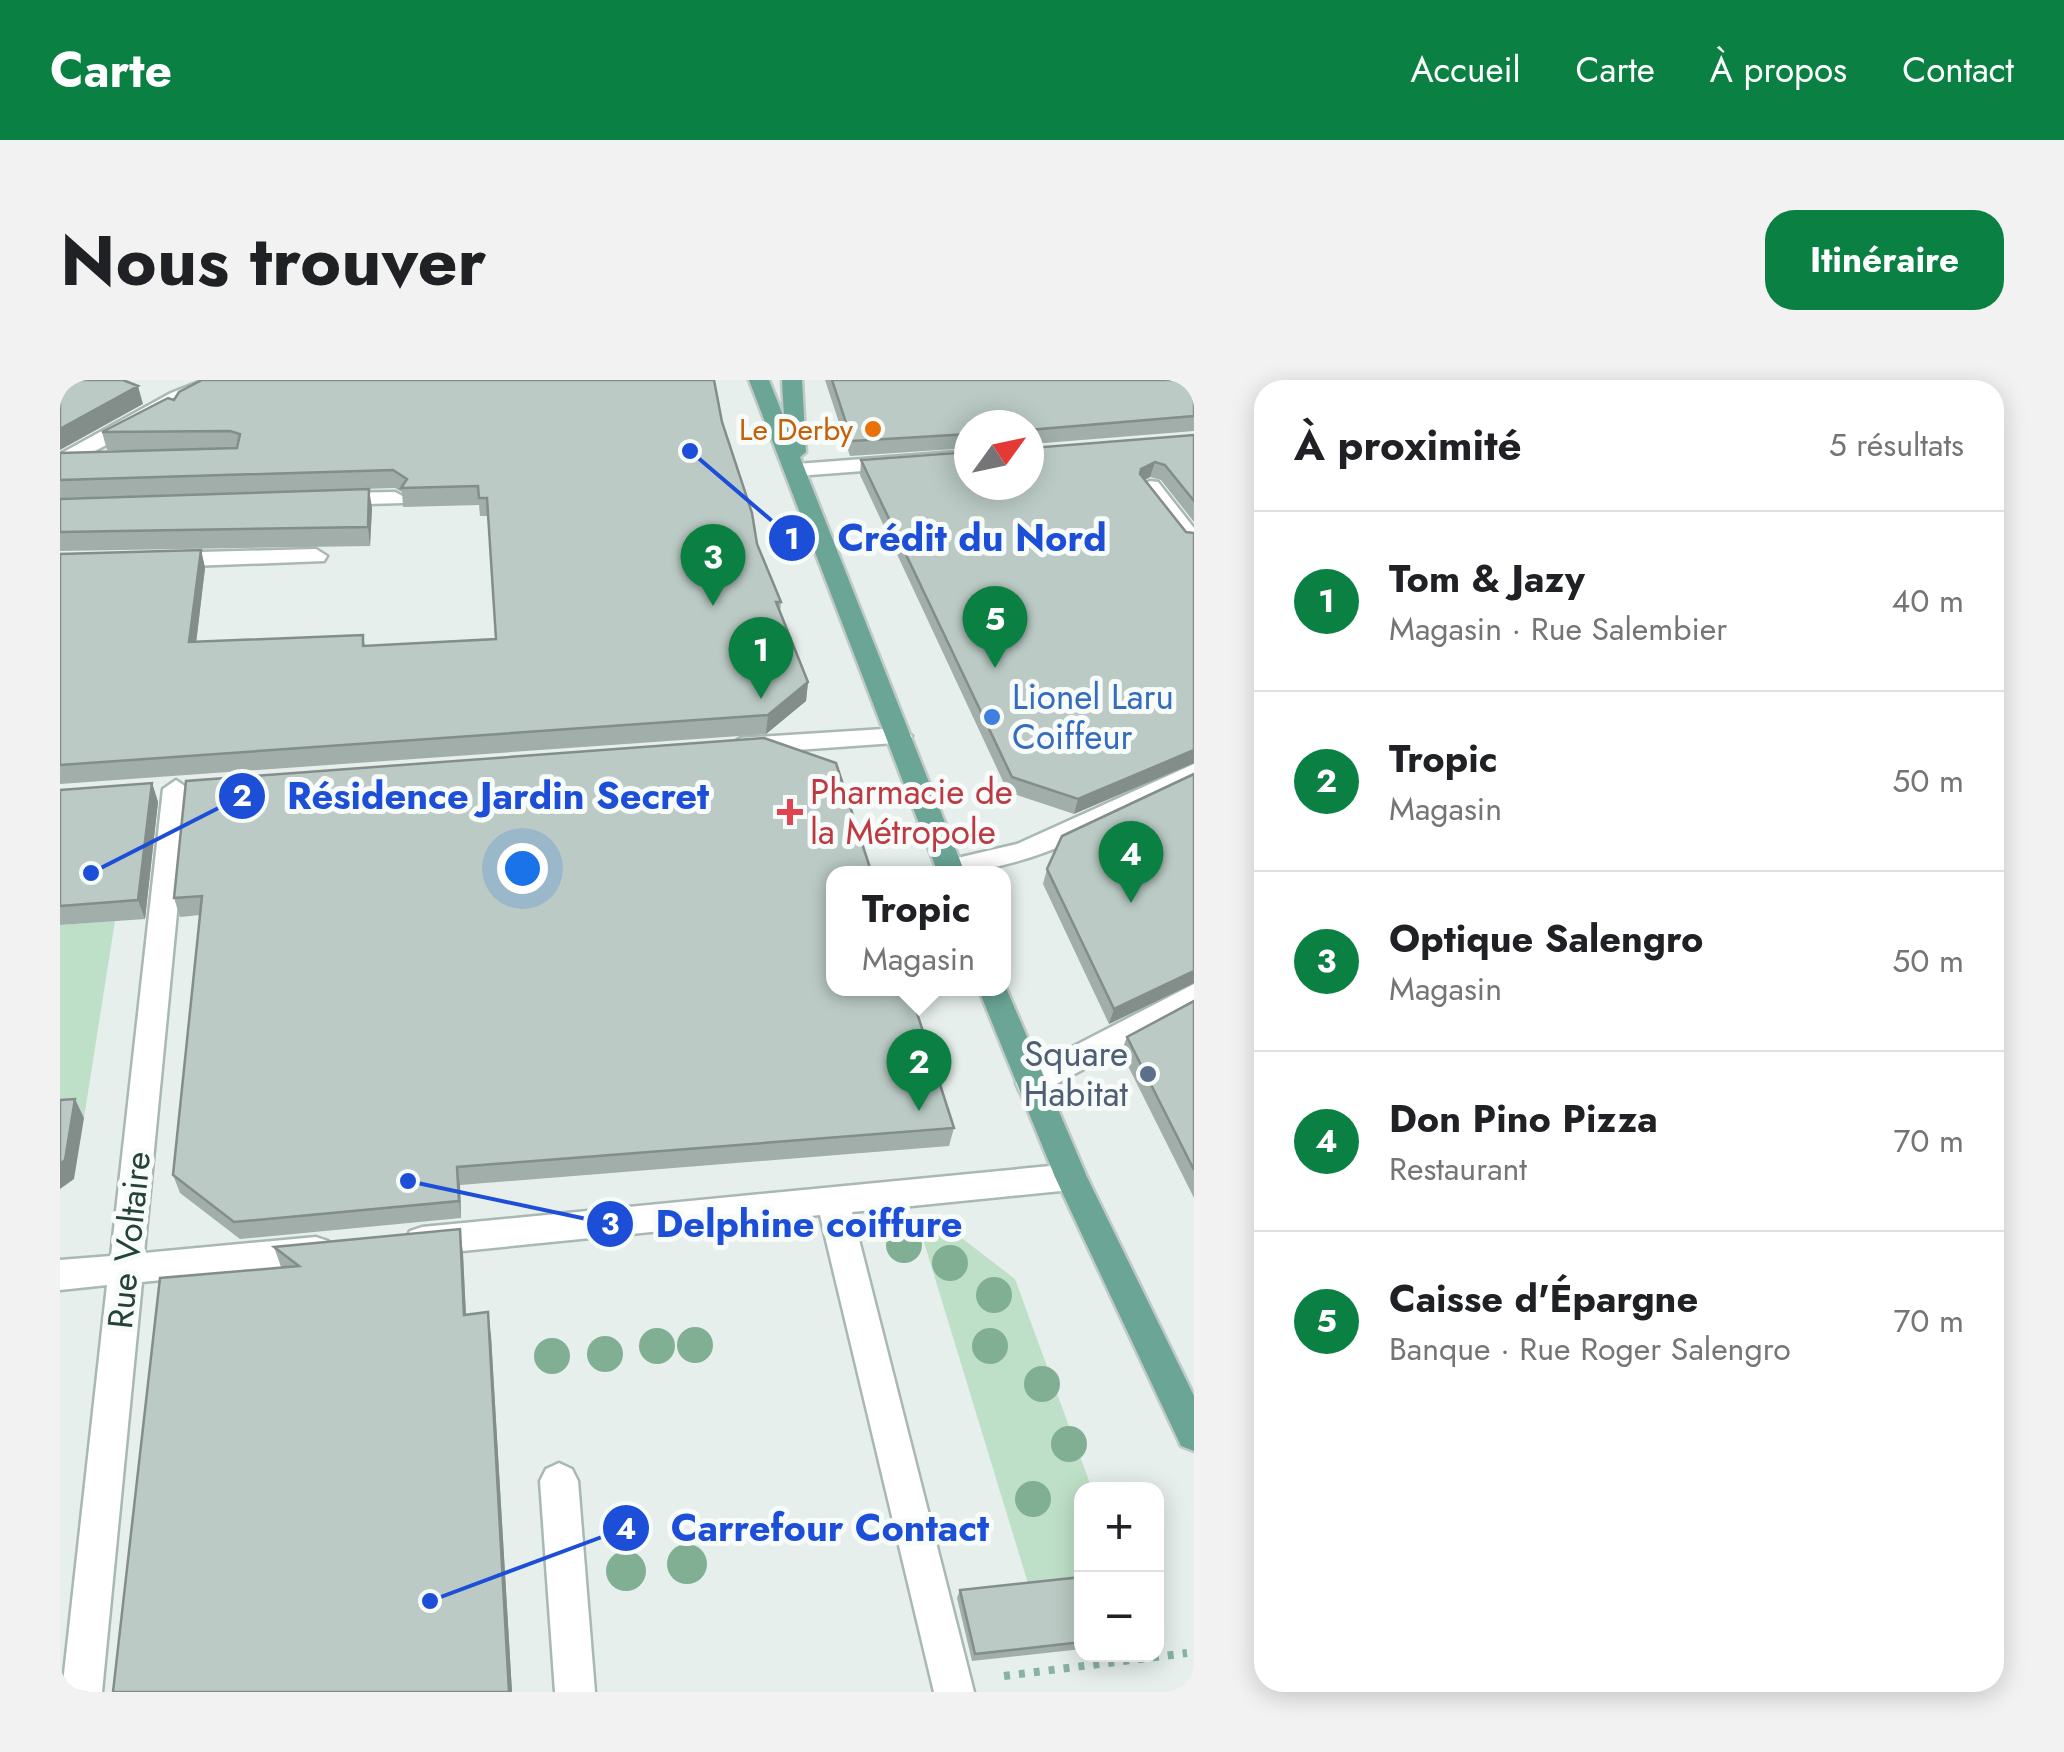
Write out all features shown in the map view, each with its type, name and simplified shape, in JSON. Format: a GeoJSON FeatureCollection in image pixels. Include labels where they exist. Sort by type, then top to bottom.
{"type":"FeatureCollection","features":[{"type":"Feature","properties":{"kind":"main road"},"geometry":{"type":"LineString","coordinates":[[759,380],[949,866]]}},
{"type":"Feature","properties":{"kind":"main road"},"geometry":{"type":"LineString","coordinates":[[792,380],[797,470]]}},
{"type":"Feature","properties":{"kind":"main road"},"geometry":{"type":"LineString","coordinates":[[995,996],[1070,1177],[1184,1391],[1194,1434]]}},
{"type":"Feature","properties":{"kind":"street"},"geometry":{"type":"LineString","coordinates":[[62,462],[178,396],[222,380]]}},
{"type":"Feature","properties":{"kind":"street"},"geometry":{"type":"LineString","coordinates":[[797,470],[954,458]]}},
{"type":"Feature","properties":{"kind":"street"},"geometry":{"type":"LineString","coordinates":[[62,462],[103,463]]}},
{"type":"Feature","properties":{"kind":"street"},"geometry":{"type":"LineString","coordinates":[[1150,487],[1192,540]]}},
{"type":"Feature","properties":{"kind":"street"},"geometry":{"type":"LineString","coordinates":[[302,500],[395,498]]}},
{"type":"Feature","properties":{"kind":"street"},"geometry":{"type":"LineString","coordinates":[[139,560],[316,556]]}},
{"type":"Feature","properties":{"kind":"street"},"geometry":{"type":"LineString","coordinates":[[706,749],[899,736]]}},
{"type":"Feature","properties":{"kind":"street"},"geometry":{"type":"LineString","coordinates":[[973,866],[1024,852],[1194,773]]}},
{"type":"Feature","properties":{"kind":"street","name":"Rue Voltaire"},"geometry":{"type":"LineString","coordinates":[[82,1692],[176,788]]}},
{"type":"Feature","properties":{"kind":"street"},"geometry":{"type":"LineString","coordinates":[[1031,1083],[1194,995]]}},
{"type":"Feature","properties":{"kind":"street"},"geometry":{"type":"LineString","coordinates":[[381,1245],[1070,1177]]}},
{"type":"Feature","properties":{"kind":"street"},"geometry":{"type":"LineString","coordinates":[[833,1200],[953,1687]]}},
{"type":"Feature","properties":{"kind":"street"},"geometry":{"type":"LineString","coordinates":[[60,1275],[342,1248]]}},
{"type":"Feature","properties":{"kind":"street"},"geometry":{"type":"LineString","coordinates":[[559,1481],[576,1692]]}},
{"type":"Feature","properties":{"kind":"path"},"geometry":{"type":"LineString","coordinates":[[953,1687],[1187,1653]]}},
{"type":"Feature","properties":{"kind":"green space"},"geometry":{"type":"Polygon","coordinates":[[[115,921],[84,1118],[60,1120],[60,925],[115,921]]]}},
{"type":"Feature","properties":{"kind":"green space"},"geometry":{"type":"Polygon","coordinates":[[[946,1226],[1015,1279],[1089,1482],[1074,1482],[1074,1585],[1030,1590],[920,1229],[946,1226]]]}},
{"type":"Feature","properties":{"kind":"building"},"geometry":{"type":"Polygon","coordinates":[[[60,380],[123,380],[138,386],[60,429],[60,380]]]}},
{"type":"Feature","properties":{"kind":"building"},"geometry":{"type":"Polygon","coordinates":[[[202,380],[714,380],[722,422],[752,513],[757,544],[808,682],[768,715],[60,765],[60,554],[201,550],[189,642],[363,635],[363,646],[496,639],[487,498],[479,498],[478,486],[401,488],[407,479],[393,470],[60,480],[60,453],[237,448],[240,434],[230,431],[102,432],[168,398],[174,400],[179,392],[202,380]]]}},
{"type":"Feature","properties":{"kind":"building"},"geometry":{"type":"Polygon","coordinates":[[[832,380],[1194,380],[1194,416],[1044,429],[1044,410],[954,410],[954,435],[852,441],[832,380]]]}},
{"type":"Feature","properties":{"kind":"building"},"geometry":{"type":"Polygon","coordinates":[[[1194,435],[1194,501],[1165,465],[1155,462],[1141,469],[1140,474],[1186,532],[1194,533],[1194,750],[1078,799],[1012,777],[861,460],[954,453],[954,500],[1044,500],[1044,447],[1194,435]]]}},
{"type":"Feature","properties":{"kind":"building"},"geometry":{"type":"Polygon","coordinates":[[[369,489],[368,527],[60,532],[60,499],[369,489]]]}},
{"type":"Feature","properties":{"kind":"building"},"geometry":{"type":"Polygon","coordinates":[[[764,738],[836,763],[869,866],[826,866],[826,996],[912,996],[954,1128],[457,1167],[459,1201],[234,1222],[173,1175],[202,896],[174,898],[186,781],[764,738]]]}},
{"type":"Feature","properties":{"kind":"building"},"geometry":{"type":"Polygon","coordinates":[[[1194,774],[1194,971],[1114,1009],[1047,869],[1062,836],[1194,774]]]}},
{"type":"Feature","properties":{"kind":"building"},"geometry":{"type":"Polygon","coordinates":[[[152,783],[138,900],[60,906],[60,790],[152,783]]]}},
{"type":"Feature","properties":{"kind":"building"},"geometry":{"type":"Polygon","coordinates":[[[1194,1001],[1194,1170],[1127,1037],[1194,1001]]]}},
{"type":"Feature","properties":{"kind":"building"},"geometry":{"type":"Polygon","coordinates":[[[75,1099],[65,1160],[60,1164],[60,1100],[75,1099]]]}},
{"type":"Feature","properties":{"kind":"building"},"geometry":{"type":"Polygon","coordinates":[[[460,1229],[464,1315],[488,1312],[509,1692],[113,1692],[160,1278],[299,1266],[274,1247],[460,1229]]]}},
{"type":"Feature","properties":{"kind":"building"},"geometry":{"type":"Polygon","coordinates":[[[1074,1578],[1074,1643],[975,1654],[960,1590],[1074,1578]]]}},
{"type":"Feature","properties":{"kind":"place","name":"Le Derby"},"geometry":{"type":"Point","coordinates":[873,429]}},
{"type":"Feature","properties":{"kind":"place","name":"Crédit du Nord"},"geometry":{"type":"Point","coordinates":[690,451]}},
{"type":"Feature","properties":{"kind":"place","name":"Optique Salengro"},"geometry":{"type":"Point","coordinates":[713,606]}},
{"type":"Feature","properties":{"kind":"place","name":"Caisse d'Épargne"},"geometry":{"type":"Point","coordinates":[995,668]}},
{"type":"Feature","properties":{"kind":"place","name":"Tom & Jazy"},"geometry":{"type":"Point","coordinates":[761,699]}},
{"type":"Feature","properties":{"kind":"place","name":"Lionel Laru Coiffeur"},"geometry":{"type":"Point","coordinates":[992,717]}},
{"type":"Feature","properties":{"kind":"place","name":"Pharmacie de la Métropole"},"geometry":{"type":"Point","coordinates":[790,812]}},
{"type":"Feature","properties":{"kind":"place","name":"Résidence Jardin Secret"},"geometry":{"type":"Point","coordinates":[91,873]}},
{"type":"Feature","properties":{"kind":"place","name":"Don Pino Pizza"},"geometry":{"type":"Point","coordinates":[1131,903]}},
{"type":"Feature","properties":{"kind":"place","name":"Square Habitat"},"geometry":{"type":"Point","coordinates":[1148,1074]}},
{"type":"Feature","properties":{"kind":"place","name":"Tropic"},"geometry":{"type":"Point","coordinates":[919,1111]}},
{"type":"Feature","properties":{"kind":"place","name":"Delphine coiffure"},"geometry":{"type":"Point","coordinates":[408,1181]}},
{"type":"Feature","properties":{"kind":"place","name":"Carrefour Contact"},"geometry":{"type":"Point","coordinates":[430,1601]}}]}
